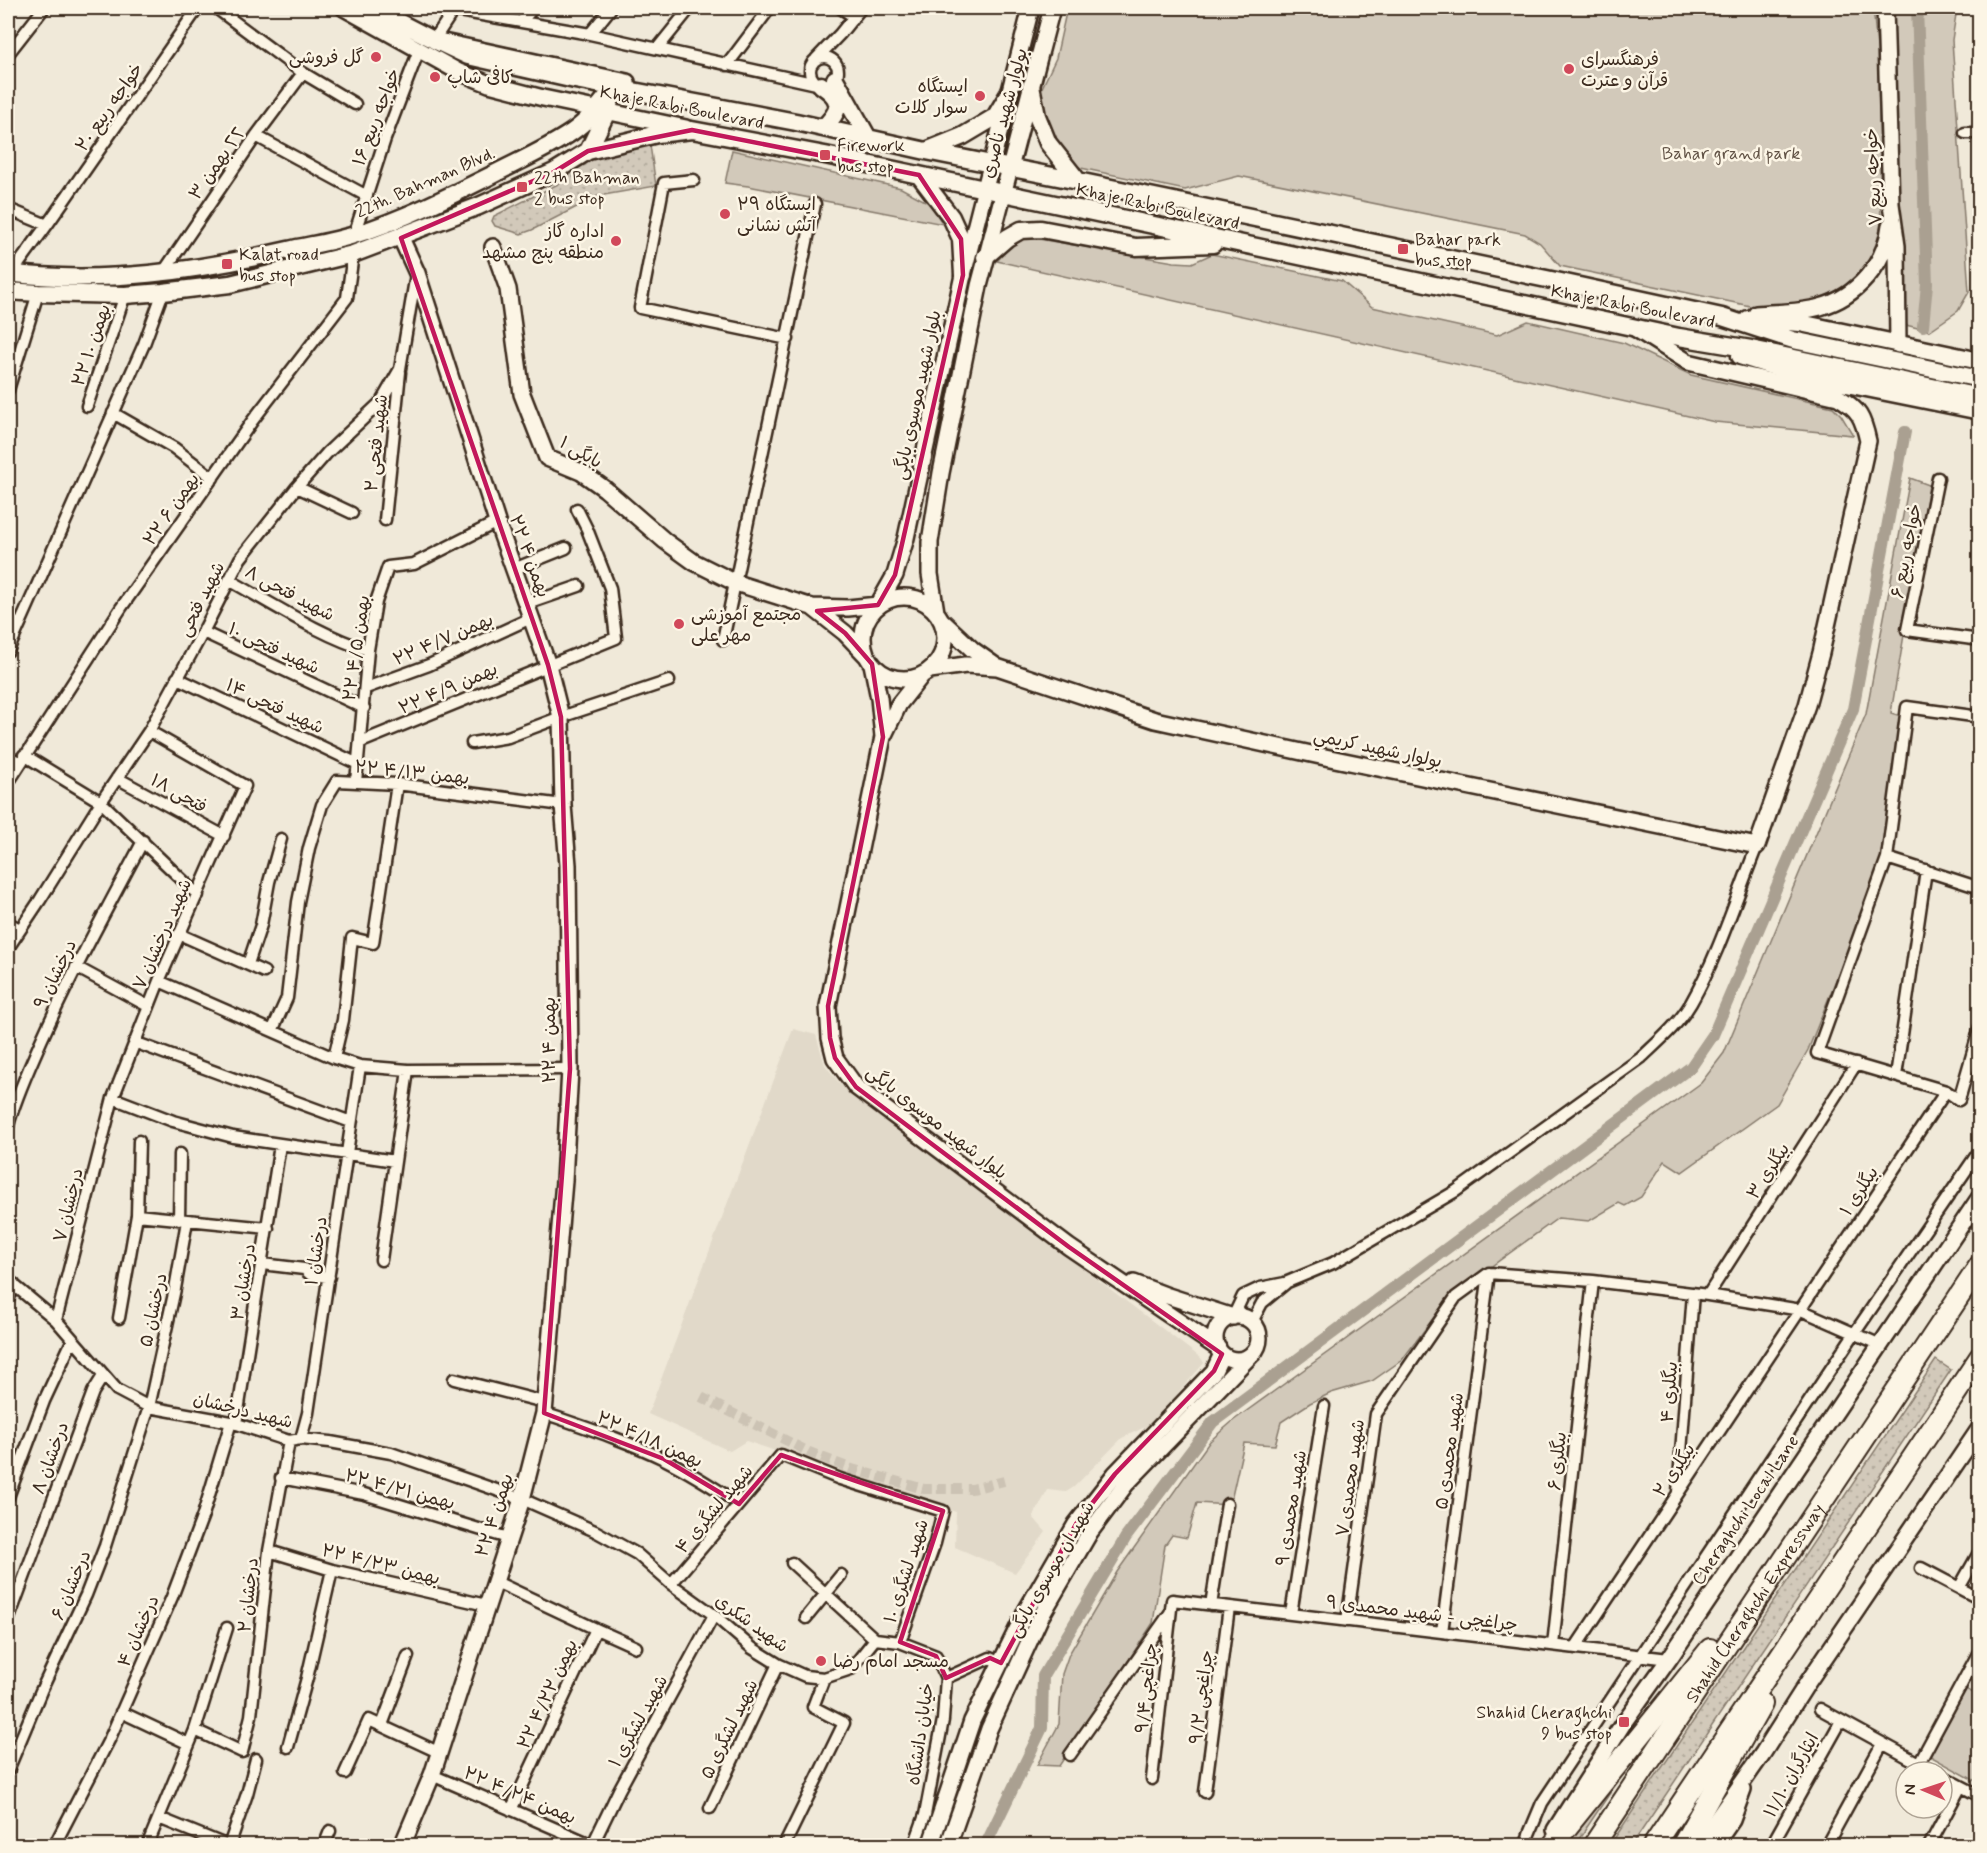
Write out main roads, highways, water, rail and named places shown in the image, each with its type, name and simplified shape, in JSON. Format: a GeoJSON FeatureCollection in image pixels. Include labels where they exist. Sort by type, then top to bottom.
{"type":"FeatureCollection","features":[{"type":"Feature","properties":{"kind":"highway"},"geometry":{"type":"LineString","coordinates":[[1917,1359],[1980,1248]]}},
{"type":"Feature","properties":{"kind":"highway"},"geometry":{"type":"LineString","coordinates":[[1917,1359],[1980,1265]]}},
{"type":"Feature","properties":{"kind":"highway"},"geometry":{"type":"LineString","coordinates":[[1653,1845],[1980,1358]]}},
{"type":"Feature","properties":{"kind":"highway","name":"Shahid Cheraghchi Expressway"},"geometry":{"type":"LineString","coordinates":[[1593,1845],[1917,1359]]}},
{"type":"Feature","properties":{"kind":"highway"},"geometry":{"type":"LineString","coordinates":[[1959,1390],[1980,1363]]}},
{"type":"Feature","properties":{"kind":"highway"},"geometry":{"type":"LineString","coordinates":[[1552,1845],[1790,1548]]}},
{"type":"Feature","properties":{"kind":"highway"},"geometry":{"type":"LineString","coordinates":[[1682,1845],[1840,1567]]}},
{"type":"Feature","properties":{"kind":"main road"},"geometry":{"type":"LineString","coordinates":[[434,40],[468,56],[613,89]]}},
{"type":"Feature","properties":{"kind":"main road"},"geometry":{"type":"LineString","coordinates":[[823,128],[834,117],[838,109],[831,76],[868,138]]}},
{"type":"Feature","properties":{"kind":"main road"},"geometry":{"type":"LineString","coordinates":[[1031,86],[1036,116],[1048,143],[1078,181]]}},
{"type":"Feature","properties":{"kind":"main road","name":"22th. Bahman Blvd."},"geometry":{"type":"LineString","coordinates":[[10,273],[52,276],[162,274],[226,264],[354,235],[396,220],[458,192],[542,150],[602,111],[613,89]]}},
{"type":"Feature","properties":{"kind":"main road","name":"Khaje Rabi Boulevard"},"geometry":{"type":"LineString","coordinates":[[613,89],[796,122],[1722,317],[1793,340],[1980,379]]}},
{"type":"Feature","properties":{"kind":"main road"},"geometry":{"type":"LineString","coordinates":[[926,151],[963,136],[995,117],[1010,92]]}},
{"type":"Feature","properties":{"kind":"main road"},"geometry":{"type":"LineString","coordinates":[[8,291],[125,295],[163,292],[230,284],[353,254],[479,207],[554,172],[588,151],[602,111]]}},
{"type":"Feature","properties":{"kind":"main road","name":"Khaje Rabi Boulevard"},"geometry":{"type":"LineString","coordinates":[[588,151],[657,134],[692,130],[825,154],[1679,337],[1751,349],[1980,397]]}},
{"type":"Feature","properties":{"kind":"main road"},"geometry":{"type":"LineString","coordinates":[[919,175],[951,218],[961,239],[963,275]]}},
{"type":"Feature","properties":{"kind":"main road"},"geometry":{"type":"LineString","coordinates":[[985,257],[1007,238],[1021,230],[1041,229],[1136,247],[1239,243]]}},
{"type":"Feature","properties":{"kind":"main road"},"geometry":{"type":"LineString","coordinates":[[1722,317],[1800,323],[1980,361]]}},
{"type":"Feature","properties":{"kind":"main road"},"geometry":{"type":"LineString","coordinates":[[1679,337],[1797,374],[1980,411]]}},
{"type":"Feature","properties":{"kind":"waterway"},"geometry":{"type":"LineString","coordinates":[[1917,8],[1927,284],[1923,326]]}},
{"type":"Feature","properties":{"kind":"waterway"},"geometry":{"type":"LineString","coordinates":[[985,1846],[1042,1728],[1043,1676],[1126,1537],[1213,1422],[1691,1067],[1713,1035],[1853,709],[1905,432]]}},
{"type":"Feature","properties":{"kind":"tunnel"},"geometry":{"type":"LineString","coordinates":[[701,1397],[809,1452],[852,1469],[924,1489],[972,1489],[1004,1481]]}},
{"type":"Feature","properties":{"kind":"place","name":"گل فروشی"},"geometry":{"type":"Point","coordinates":[376,57]}},
{"type":"Feature","properties":{"kind":"place","name":"فرهنگسرای قرآن و عترت"},"geometry":{"type":"Point","coordinates":[1569,69]}},
{"type":"Feature","properties":{"kind":"place","name":"کافی شاپ"},"geometry":{"type":"Point","coordinates":[435,77]}},
{"type":"Feature","properties":{"kind":"place","name":"ایستگاه سوار کلات"},"geometry":{"type":"Point","coordinates":[980,96]}},
{"type":"Feature","properties":{"kind":"place","name":"Firework bus stop"},"geometry":{"type":"Point","coordinates":[825,155]}},
{"type":"Feature","properties":{"kind":"place","name":"22th Bahman 2 bus stop"},"geometry":{"type":"Point","coordinates":[522,187]}},
{"type":"Feature","properties":{"kind":"place","name":"ایستگاه ۲۹ آتش نشانی"},"geometry":{"type":"Point","coordinates":[725,214]}},
{"type":"Feature","properties":{"kind":"place","name":"اداره گاز منطقه پنج مشهد"},"geometry":{"type":"Point","coordinates":[616,241]}},
{"type":"Feature","properties":{"kind":"place","name":"Bahar park bus stop"},"geometry":{"type":"Point","coordinates":[1403,249]}},
{"type":"Feature","properties":{"kind":"place","name":"Kalat road bus stop"},"geometry":{"type":"Point","coordinates":[227,264]}},
{"type":"Feature","properties":{"kind":"place","name":"مجتمع آموزشی مهر علی"},"geometry":{"type":"Point","coordinates":[679,624]}},
{"type":"Feature","properties":{"kind":"place","name":"مسجد امام رضا"},"geometry":{"type":"Point","coordinates":[821,1661]}},
{"type":"Feature","properties":{"kind":"place","name":"Shahid Cheraghchi 9 bus stop"},"geometry":{"type":"Point","coordinates":[1624,1722]}},
{"type":"Feature","properties":{"kind":"park label","name":"Bahar grand park"},"geometry":{"type":"Point","coordinates":[1731,153]}}]}
